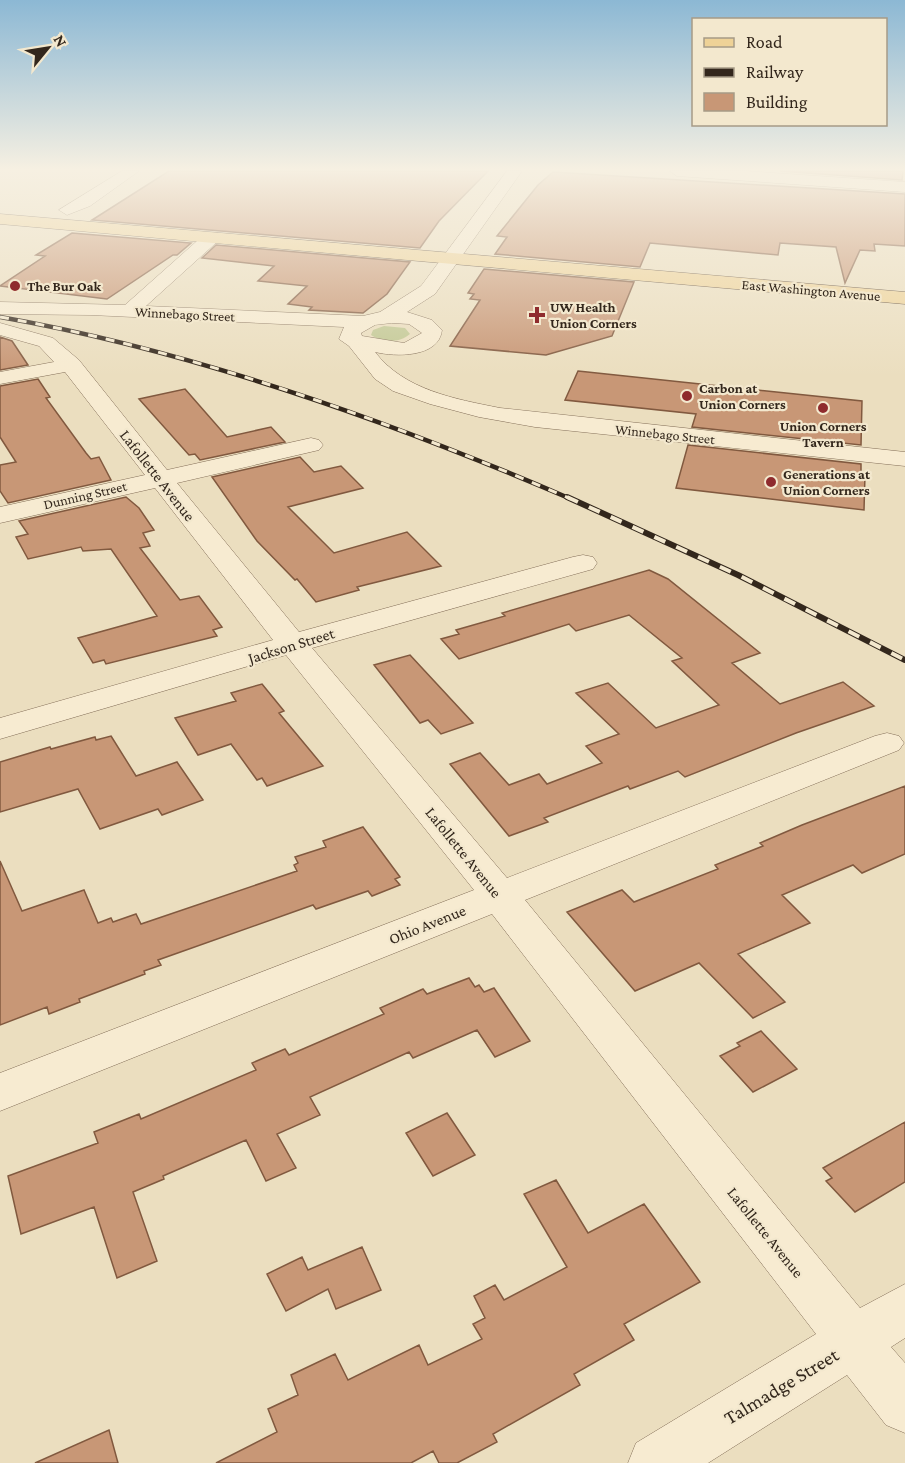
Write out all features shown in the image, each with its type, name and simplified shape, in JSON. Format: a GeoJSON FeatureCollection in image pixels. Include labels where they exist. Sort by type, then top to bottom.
{"type":"FeatureCollection","features":[{"type":"Feature","properties":{"kind":"main road","name":"East Washington Avenue"},"geometry":{"type":"LineString","coordinates":[[238,239],[905,298]]}},
{"type":"Feature","properties":{"kind":"main road","name":"East Washington Avenue"},"geometry":{"type":"LineString","coordinates":[[428,239],[905,281]]}},
{"type":"Feature","properties":{"kind":"street"},"geometry":{"type":"LineString","coordinates":[[128,312],[209,239]]}},
{"type":"Feature","properties":{"kind":"street"},"geometry":{"type":"LineString","coordinates":[[405,348],[378,348],[358,335],[428,290],[464,239]]}},
{"type":"Feature","properties":{"kind":"street"},"geometry":{"type":"LineString","coordinates":[[423,323],[428,290]]}},
{"type":"Feature","properties":{"kind":"street","name":"Winnebago Street"},"geometry":{"type":"LineString","coordinates":[[0,308],[278,320],[358,335],[388,378],[469,408],[521,418],[905,459]]}},
{"type":"Feature","properties":{"kind":"street","name":"Winnebago Street"},"geometry":{"type":"LineString","coordinates":[[0,316],[102,315],[128,312]]}},
{"type":"Feature","properties":{"kind":"street"},"geometry":{"type":"LineString","coordinates":[[384,318],[405,318],[423,323],[432,330],[429,339],[405,348],[399,353],[402,365],[429,395]]}},
{"type":"Feature","properties":{"kind":"street","name":"Lafollette Avenue"},"geometry":{"type":"LineString","coordinates":[[0,329],[46,342],[70,365],[294,645],[499,895],[905,1406]]}},
{"type":"Feature","properties":{"kind":"street"},"geometry":{"type":"LineString","coordinates":[[0,378],[70,365]]}},
{"type":"Feature","properties":{"kind":"street","name":"Dunning Street"},"geometry":{"type":"LineString","coordinates":[[0,515],[311,445]]}},
{"type":"Feature","properties":{"kind":"street","name":"Jackson Street"},"geometry":{"type":"LineString","coordinates":[[0,729],[584,563]]}},
{"type":"Feature","properties":{"kind":"street","name":"Ohio Avenue"},"geometry":{"type":"LineString","coordinates":[[0,1092],[887,743]]}},
{"type":"Feature","properties":{"kind":"street","name":"Talmadge Street"},"geometry":{"type":"LineString","coordinates":[[656,1463],[905,1309]]}},
{"type":"Feature","properties":{"kind":"green space"},"geometry":{"type":"Polygon","coordinates":[[[384,326],[405,328],[410,334],[391,341],[371,335],[373,330],[384,326]]]}},
{"type":"Feature","properties":{"kind":"building"},"geometry":{"type":"Polygon","coordinates":[[[62,239],[147,239],[191,243],[177,255],[173,255],[107,299],[0,286],[45,256],[36,255],[62,239]]]}},
{"type":"Feature","properties":{"kind":"building"},"geometry":{"type":"Polygon","coordinates":[[[318,239],[426,239],[420,248],[318,239]]]}},
{"type":"Feature","properties":{"kind":"building"},"geometry":{"type":"Polygon","coordinates":[[[505,239],[905,239],[905,246],[874,244],[875,251],[860,250],[845,283],[836,247],[780,243],[778,255],[650,243],[640,267],[495,254],[505,239]]]}},
{"type":"Feature","properties":{"kind":"building"},"geometry":{"type":"Polygon","coordinates":[[[216,245],[410,262],[387,294],[363,313],[309,310],[312,307],[288,304],[307,286],[258,281],[274,266],[202,258],[216,245]]]}},
{"type":"Feature","properties":{"kind":"building","name":"UW Health Union Corners"},"geometry":{"type":"Polygon","coordinates":[[[484,269],[634,282],[612,336],[546,355],[450,346],[480,300],[470,299],[474,294],[468,293],[484,269]]]}},
{"type":"Feature","properties":{"kind":"building"},"geometry":{"type":"Polygon","coordinates":[[[0,337],[12,341],[28,365],[0,370],[0,337]]]}},
{"type":"Feature","properties":{"kind":"building","name":"Carbon at Union Corners"},"geometry":{"type":"Polygon","coordinates":[[[578,371],[862,401],[861,445],[692,427],[696,414],[565,400],[578,371]]]}},
{"type":"Feature","properties":{"kind":"building"},"geometry":{"type":"Polygon","coordinates":[[[38,379],[50,397],[46,398],[91,459],[99,457],[111,480],[8,503],[0,491],[0,465],[16,462],[0,437],[0,386],[38,379]]]}},
{"type":"Feature","properties":{"kind":"building"},"geometry":{"type":"Polygon","coordinates":[[[185,389],[227,437],[271,427],[285,442],[200,460],[195,454],[189,455],[139,399],[185,389]]]}},
{"type":"Feature","properties":{"kind":"building","name":"Generations at Union Corners"},"geometry":{"type":"Polygon","coordinates":[[[688,445],[861,464],[861,475],[865,475],[864,510],[676,488],[688,445]]]}},
{"type":"Feature","properties":{"kind":"building"},"geometry":{"type":"Polygon","coordinates":[[[300,457],[314,472],[341,466],[363,488],[288,507],[334,553],[407,532],[441,566],[357,587],[359,590],[316,602],[297,579],[295,580],[257,541],[212,477],[300,457]]]}},
{"type":"Feature","properties":{"kind":"building"},"geometry":{"type":"Polygon","coordinates":[[[126,497],[139,508],[154,530],[143,533],[150,546],[140,548],[180,600],[199,596],[222,627],[213,630],[217,636],[106,664],[104,660],[93,663],[78,638],[157,616],[111,549],[83,551],[81,547],[28,559],[16,537],[28,534],[19,521],[126,497]]]}},
{"type":"Feature","properties":{"kind":"building"},"geometry":{"type":"Polygon","coordinates":[[[649,570],[668,579],[760,653],[732,663],[780,704],[843,682],[874,706],[796,733],[685,777],[678,771],[630,789],[628,786],[544,818],[548,822],[509,836],[450,764],[480,753],[509,785],[539,774],[547,784],[602,763],[586,746],[619,734],[576,693],[608,683],[656,728],[719,705],[672,661],[682,658],[629,615],[576,631],[569,624],[459,659],[441,639],[459,634],[456,630],[505,616],[502,613],[649,570]]]}},
{"type":"Feature","properties":{"kind":"building"},"geometry":{"type":"Polygon","coordinates":[[[410,655],[473,723],[441,734],[428,720],[420,723],[374,665],[410,655]]]}},
{"type":"Feature","properties":{"kind":"building"},"geometry":{"type":"Polygon","coordinates":[[[262,684],[284,711],[279,713],[323,766],[267,786],[262,778],[257,780],[231,744],[198,755],[175,718],[236,701],[231,693],[262,684]]]}},
{"type":"Feature","properties":{"kind":"building"},"geometry":{"type":"Polygon","coordinates":[[[111,736],[136,776],[177,762],[203,800],[162,815],[158,809],[100,829],[78,789],[0,812],[0,762],[50,747],[51,749],[95,737],[96,740],[111,736]]]}},
{"type":"Feature","properties":{"kind":"building"},"geometry":{"type":"Polygon","coordinates":[[[905,786],[905,854],[862,873],[853,865],[782,895],[810,923],[738,954],[785,1002],[753,1018],[699,963],[635,991],[567,912],[622,890],[634,902],[718,869],[715,865],[763,846],[760,843],[802,825],[905,786]]]}},
{"type":"Feature","properties":{"kind":"building"},"geometry":{"type":"Polygon","coordinates":[[[363,827],[400,877],[395,879],[400,885],[372,896],[368,891],[316,909],[313,905],[158,960],[161,965],[144,971],[145,974],[79,999],[80,1002],[49,1014],[47,1007],[0,1025],[0,861],[22,911],[84,890],[98,923],[111,918],[113,922],[136,914],[141,924],[297,871],[294,865],[298,863],[295,857],[326,847],[323,841],[363,827]]]}},
{"type":"Feature","properties":{"kind":"building"},"geometry":{"type":"Polygon","coordinates":[[[469,978],[475,987],[479,985],[484,992],[494,988],[530,1041],[495,1057],[477,1030],[413,1058],[409,1052],[310,1097],[320,1115],[277,1134],[296,1168],[266,1181],[246,1140],[163,1176],[164,1179],[133,1192],[157,1261],[117,1278],[94,1207],[21,1234],[8,1176],[98,1143],[94,1132],[139,1114],[141,1119],[256,1070],[252,1063],[285,1049],[289,1055],[384,1014],[380,1008],[423,989],[427,994],[469,978]]]}},
{"type":"Feature","properties":{"kind":"building"},"geometry":{"type":"Polygon","coordinates":[[[761,1031],[797,1069],[753,1092],[720,1056],[740,1046],[737,1043],[761,1031]]]}},
{"type":"Feature","properties":{"kind":"building"},"geometry":{"type":"Polygon","coordinates":[[[447,1113],[475,1155],[433,1176],[406,1133],[447,1113]]]}},
{"type":"Feature","properties":{"kind":"building"},"geometry":{"type":"Polygon","coordinates":[[[905,1122],[905,1182],[855,1212],[826,1181],[832,1178],[823,1168],[905,1122]]]}},
{"type":"Feature","properties":{"kind":"building"},"geometry":{"type":"Polygon","coordinates":[[[556,1180],[588,1233],[644,1204],[700,1282],[624,1324],[634,1340],[574,1374],[580,1385],[493,1434],[497,1442],[457,1463],[439,1463],[433,1451],[411,1463],[216,1463],[277,1432],[268,1409],[298,1395],[291,1375],[335,1354],[348,1380],[419,1345],[428,1365],[482,1339],[473,1324],[485,1318],[474,1296],[495,1285],[504,1300],[567,1267],[524,1194],[556,1180]]]}},
{"type":"Feature","properties":{"kind":"building"},"geometry":{"type":"Polygon","coordinates":[[[362,1247],[381,1290],[336,1309],[328,1289],[286,1311],[267,1274],[302,1257],[308,1270],[362,1247]]]}},
{"type":"Feature","properties":{"kind":"building"},"geometry":{"type":"Polygon","coordinates":[[[109,1430],[118,1463],[35,1463],[109,1430]]]}},
{"type":"Feature","properties":{"kind":"railway"},"geometry":{"type":"LineString","coordinates":[[0,317],[73,331],[218,369],[433,442],[571,499]]}},
{"type":"Feature","properties":{"kind":"railway"},"geometry":{"type":"LineString","coordinates":[[567,497],[738,575],[905,660]]}},
{"type":"Feature","properties":{"kind":"place","name":"The Bur Oak"},"geometry":{"type":"Point","coordinates":[15,286]}},
{"type":"Feature","properties":{"kind":"place","name":"UW Health Union Corners"},"geometry":{"type":"Point","coordinates":[537,315]}},
{"type":"Feature","properties":{"kind":"place","name":"Carbon at Union Corners"},"geometry":{"type":"Point","coordinates":[687,396]}},
{"type":"Feature","properties":{"kind":"place","name":"Union Corners Tavern"},"geometry":{"type":"Point","coordinates":[823,408]}},
{"type":"Feature","properties":{"kind":"place","name":"Generations at Union Corners"},"geometry":{"type":"Point","coordinates":[771,482]}}]}
